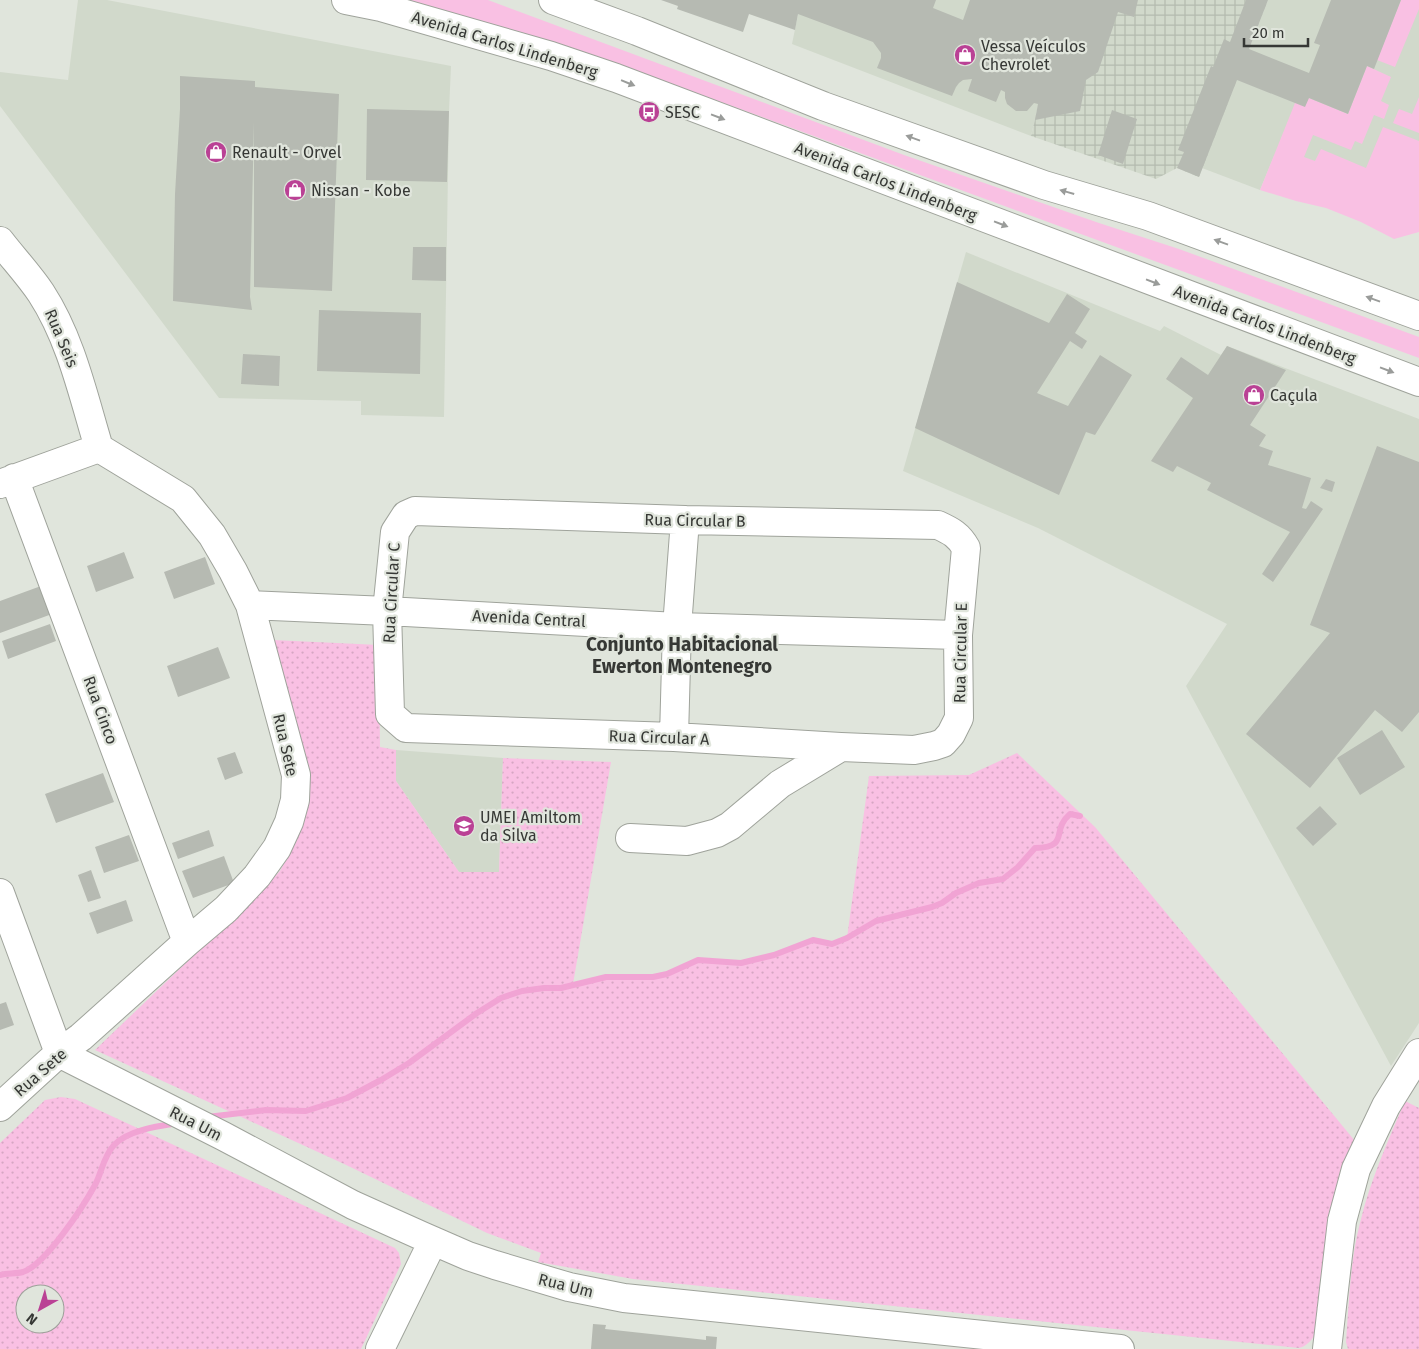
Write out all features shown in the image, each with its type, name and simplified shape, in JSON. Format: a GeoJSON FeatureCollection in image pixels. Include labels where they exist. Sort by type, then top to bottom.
{"type":"FeatureCollection","features":[{"type":"Feature","properties":{"kind":"street","name":"Avenida Carlos Lindenberg"},"geometry":{"type":"LineString","coordinates":[[346,0],[381,7],[542,53],[616,78],[1419,382]]}},
{"type":"Feature","properties":{"kind":"street"},"geometry":{"type":"LineString","coordinates":[[553,0],[637,30],[832,109],[1044,185],[1148,216],[1419,316]]}},
{"type":"Feature","properties":{"kind":"street","name":"Rua Seis"},"geometry":{"type":"LineString","coordinates":[[0,241],[41,292],[58,324],[72,356],[99,448]]}},
{"type":"Feature","properties":{"kind":"street"},"geometry":{"type":"LineString","coordinates":[[7,481],[99,448]]}},
{"type":"Feature","properties":{"kind":"street","name":"Rua Sete"},"geometry":{"type":"LineString","coordinates":[[0,1107],[59,1053],[81,1037],[226,909],[257,876],[277,848],[289,822],[295,800],[296,775],[250,606],[233,570],[212,535],[183,499],[99,448]]}},
{"type":"Feature","properties":{"kind":"street","name":"Rua Cinco"},"geometry":{"type":"LineString","coordinates":[[7,481],[187,942]]}},
{"type":"Feature","properties":{"kind":"street","name":"Rua Circular B"},"geometry":{"type":"LineString","coordinates":[[415,511],[685,520],[938,525],[952,531],[961,538],[966,548]]}},
{"type":"Feature","properties":{"kind":"street","name":"Rua Circular C"},"geometry":{"type":"LineString","coordinates":[[390,714],[387,611],[395,532],[406,515],[415,511]]}},
{"type":"Feature","properties":{"kind":"street"},"geometry":{"type":"LineString","coordinates":[[674,737],[677,626],[685,520]]}},
{"type":"Feature","properties":{"kind":"street","name":"Rua Circular E"},"geometry":{"type":"LineString","coordinates":[[934,746],[943,743],[951,734],[959,718],[958,635],[966,548]]}},
{"type":"Feature","properties":{"kind":"street","name":"Avenida Central"},"geometry":{"type":"LineString","coordinates":[[250,606],[677,626],[958,635]]}},
{"type":"Feature","properties":{"kind":"street","name":"Rua Circular A"},"geometry":{"type":"LineString","coordinates":[[390,714],[406,728],[674,737],[914,750],[934,746]]}},
{"type":"Feature","properties":{"kind":"street"},"geometry":{"type":"LineString","coordinates":[[630,838],[687,841],[717,833],[730,826],[780,784],[840,747]]}},
{"type":"Feature","properties":{"kind":"street"},"geometry":{"type":"LineString","coordinates":[[0,893],[59,1053]]}},
{"type":"Feature","properties":{"kind":"street","name":"Rua Um"},"geometry":{"type":"LineString","coordinates":[[59,1053],[223,1136],[353,1205],[468,1256],[569,1287],[624,1298],[1120,1349]]}},
{"type":"Feature","properties":{"kind":"street"},"geometry":{"type":"LineString","coordinates":[[1327,1349],[1342,1221],[1356,1169],[1386,1106],[1419,1053]]}},
{"type":"Feature","properties":{"kind":"street"},"geometry":{"type":"LineString","coordinates":[[380,1349],[433,1241]]}},
{"type":"Feature","properties":{"kind":"shaded area"},"geometry":{"type":"Polygon","coordinates":[[[78,0],[107,0],[451,66],[444,417],[361,415],[361,401],[219,398],[0,106],[0,72],[68,80],[78,0]]]}},
{"type":"Feature","properties":{"kind":"shaded area"},"geometry":{"type":"Polygon","coordinates":[[[397,0],[488,0],[904,155],[1179,249],[1419,337],[1419,358],[620,65],[397,0]]]}},
{"type":"Feature","properties":{"kind":"shaded area","name":"Vessa Veículos Chevrolet"},"geometry":{"type":"Polygon","coordinates":[[[801,0],[1063,0],[1031,136],[792,44],[801,0]]]}},
{"type":"Feature","properties":{"kind":"shaded area"},"geometry":{"type":"Polygon","coordinates":[[[1063,0],[1268,0],[1199,177],[1177,168],[1156,179],[1031,136],[1063,0]]]}},
{"type":"Feature","properties":{"kind":"shaded area"},"geometry":{"type":"Polygon","coordinates":[[[1268,0],[1419,0],[1419,213],[1274,156],[1260,190],[1202,168],[1268,0]]]}},
{"type":"Feature","properties":{"kind":"shaded area"},"geometry":{"type":"Polygon","coordinates":[[[1401,0],[1419,0],[1419,9],[1395,67],[1377,60],[1401,0]]]}},
{"type":"Feature","properties":{"kind":"shaded area"},"geometry":{"type":"Polygon","coordinates":[[[1367,66],[1391,77],[1381,101],[1389,105],[1384,119],[1374,115],[1362,144],[1355,141],[1351,150],[1313,135],[1304,157],[1315,161],[1321,149],[1366,168],[1383,127],[1419,141],[1419,232],[1394,239],[1361,222],[1326,208],[1260,190],[1295,103],[1309,98],[1348,114],[1367,66]]]}},
{"type":"Feature","properties":{"kind":"shaded area"},"geometry":{"type":"Polygon","coordinates":[[[1419,97],[1419,133],[1393,123],[1399,109],[1412,114],[1419,97]]]}},
{"type":"Feature","properties":{"kind":"shaded area"},"geometry":{"type":"Polygon","coordinates":[[[966,252],[1160,331],[1164,326],[1221,355],[1227,346],[1419,419],[1419,1023],[1391,1066],[1186,686],[1227,624],[1038,528],[903,471],[966,252]]]}},
{"type":"Feature","properties":{"kind":"shaded area"},"geometry":{"type":"Polygon","coordinates":[[[273,640],[379,645],[380,747],[396,750],[396,781],[459,872],[499,872],[503,758],[611,762],[573,984],[606,977],[653,977],[667,974],[698,960],[742,963],[774,955],[813,940],[832,944],[847,938],[869,776],[969,775],[1017,753],[1095,827],[1355,1141],[1326,1247],[1314,1336],[1308,1344],[1299,1348],[633,1279],[538,1262],[541,1253],[487,1233],[342,1163],[95,1050],[258,894],[280,871],[295,844],[305,818],[310,788],[273,640]]]}},
{"type":"Feature","properties":{"kind":"shaded area","name":"UMEI Amiltom da Silva"},"geometry":{"type":"Polygon","coordinates":[[[396,750],[503,758],[499,873],[459,872],[396,781],[396,750]]]}},
{"type":"Feature","properties":{"kind":"shaded area"},"geometry":{"type":"Polygon","coordinates":[[[61,1097],[75,1099],[395,1248],[399,1253],[401,1264],[361,1349],[0,1349],[0,1143],[45,1100],[61,1097]]]}},
{"type":"Feature","properties":{"kind":"shaded area"},"geometry":{"type":"Polygon","coordinates":[[[1405,1101],[1419,1108],[1419,1349],[1348,1349],[1346,1342],[1350,1282],[1360,1223],[1374,1176],[1405,1101]]]}},
{"type":"Feature","properties":{"kind":"building","name":"Vessa Veículos Chevrolet"},"geometry":{"type":"Polygon","coordinates":[[[661,0],[936,0],[933,8],[963,20],[970,0],[1138,0],[1134,17],[1118,12],[1098,72],[1086,80],[1080,111],[1035,120],[1038,104],[1034,103],[1027,111],[1016,111],[1007,104],[1005,92],[1001,90],[996,102],[968,91],[972,79],[963,80],[959,83],[952,96],[877,68],[881,53],[873,42],[798,14],[795,30],[749,14],[743,32],[677,9],[678,6],[661,0]]]}},
{"type":"Feature","properties":{"kind":"building"},"geometry":{"type":"Polygon","coordinates":[[[1246,0],[1268,0],[1249,49],[1309,73],[1320,45],[1314,43],[1331,0],[1401,0],[1374,69],[1367,66],[1348,114],[1309,98],[1305,107],[1237,80],[1199,177],[1177,168],[1184,152],[1178,150],[1211,66],[1213,67],[1224,39],[1230,42],[1246,0]]]}},
{"type":"Feature","properties":{"kind":"building"},"geometry":{"type":"Polygon","coordinates":[[[180,76],[255,81],[255,87],[339,94],[332,291],[254,287],[254,122],[250,297],[252,310],[173,301],[180,76]]]}},
{"type":"Feature","properties":{"kind":"building"},"geometry":{"type":"Polygon","coordinates":[[[367,109],[449,111],[447,182],[366,180],[367,109]]]}},
{"type":"Feature","properties":{"kind":"building"},"geometry":{"type":"Polygon","coordinates":[[[1112,110],[1137,119],[1123,164],[1098,155],[1112,110]]]}},
{"type":"Feature","properties":{"kind":"building"},"geometry":{"type":"Polygon","coordinates":[[[413,247],[446,247],[446,281],[412,280],[413,247]]]}},
{"type":"Feature","properties":{"kind":"building"},"geometry":{"type":"Polygon","coordinates":[[[957,282],[1049,323],[1067,294],[1090,309],[1075,333],[1087,341],[1082,349],[1070,341],[1037,393],[1068,406],[1100,355],[1132,375],[1095,435],[1086,432],[1059,495],[915,428],[957,282]]]}},
{"type":"Feature","properties":{"kind":"building"},"geometry":{"type":"Polygon","coordinates":[[[319,310],[421,313],[420,374],[317,371],[319,310]]]}},
{"type":"Feature","properties":{"kind":"building"},"geometry":{"type":"Polygon","coordinates":[[[1227,346],[1286,370],[1250,425],[1266,435],[1259,446],[1273,451],[1268,465],[1311,478],[1302,508],[1306,509],[1311,501],[1323,509],[1273,582],[1262,574],[1290,532],[1207,490],[1211,483],[1177,466],[1173,472],[1151,461],[1193,398],[1166,379],[1181,357],[1208,375],[1227,346]]]}},
{"type":"Feature","properties":{"kind":"building"},"geometry":{"type":"Polygon","coordinates":[[[243,354],[280,356],[279,386],[241,384],[243,354]]]}},
{"type":"Feature","properties":{"kind":"building"},"geometry":{"type":"Polygon","coordinates":[[[1377,446],[1419,462],[1419,712],[1402,732],[1375,710],[1310,788],[1246,734],[1330,633],[1310,625],[1377,446]]]}},
{"type":"Feature","properties":{"kind":"building"},"geometry":{"type":"Polygon","coordinates":[[[1326,479],[1335,482],[1332,492],[1320,488],[1326,479]]]}},
{"type":"Feature","properties":{"kind":"building"},"geometry":{"type":"Polygon","coordinates":[[[124,552],[134,578],[96,592],[87,566],[124,552]]]}},
{"type":"Feature","properties":{"kind":"building"},"geometry":{"type":"Polygon","coordinates":[[[205,557],[215,584],[174,599],[164,572],[205,557]]]}},
{"type":"Feature","properties":{"kind":"building"},"geometry":{"type":"Polygon","coordinates":[[[41,586],[52,614],[0,633],[0,601],[41,586]]]}},
{"type":"Feature","properties":{"kind":"building"},"geometry":{"type":"Polygon","coordinates":[[[50,624],[56,641],[8,659],[2,641],[50,624]]]}},
{"type":"Feature","properties":{"kind":"building"},"geometry":{"type":"Polygon","coordinates":[[[218,647],[230,678],[178,697],[167,666],[218,647]]]}},
{"type":"Feature","properties":{"kind":"building"},"geometry":{"type":"Polygon","coordinates":[[[1382,730],[1405,767],[1360,795],[1337,758],[1382,730]]]}},
{"type":"Feature","properties":{"kind":"building"},"geometry":{"type":"Polygon","coordinates":[[[235,752],[243,773],[225,780],[217,758],[235,752]]]}},
{"type":"Feature","properties":{"kind":"building"},"geometry":{"type":"Polygon","coordinates":[[[103,773],[114,802],[56,823],[45,794],[103,773]]]}},
{"type":"Feature","properties":{"kind":"building"},"geometry":{"type":"Polygon","coordinates":[[[1320,806],[1337,824],[1313,846],[1296,828],[1320,806]]]}},
{"type":"Feature","properties":{"kind":"building"},"geometry":{"type":"Polygon","coordinates":[[[209,830],[214,846],[178,859],[172,843],[209,830]]]}},
{"type":"Feature","properties":{"kind":"building"},"geometry":{"type":"Polygon","coordinates":[[[129,835],[139,861],[104,873],[95,847],[129,835]]]}},
{"type":"Feature","properties":{"kind":"building"},"geometry":{"type":"Polygon","coordinates":[[[224,856],[234,883],[193,898],[182,871],[224,856]]]}},
{"type":"Feature","properties":{"kind":"building"},"geometry":{"type":"Polygon","coordinates":[[[91,870],[101,898],[88,902],[78,875],[91,870]]]}},
{"type":"Feature","properties":{"kind":"building"},"geometry":{"type":"Polygon","coordinates":[[[126,900],[133,921],[97,934],[89,913],[126,900]]]}},
{"type":"Feature","properties":{"kind":"building"},"geometry":{"type":"Polygon","coordinates":[[[6,1002],[14,1025],[0,1030],[0,1004],[6,1002]]]}},
{"type":"Feature","properties":{"kind":"building"},"geometry":{"type":"Polygon","coordinates":[[[593,1324],[606,1325],[605,1329],[706,1340],[706,1336],[717,1337],[716,1349],[591,1349],[593,1324]]]}},
{"type":"Feature","properties":{"kind":"waterway"},"geometry":{"type":"LineString","coordinates":[[207,1117],[266,1110],[306,1111],[347,1098],[409,1063],[477,1013],[501,998],[522,991],[561,988],[606,977],[653,977],[667,974],[698,960],[741,963],[774,955],[813,940],[832,944],[847,938],[876,921],[932,907],[942,903],[956,893],[979,883],[1003,879],[1018,867],[1035,848],[1053,845],[1057,841],[1064,820],[1070,814],[1080,816]]}},
{"type":"Feature","properties":{"kind":"waterway"},"geometry":{"type":"LineString","coordinates":[[0,1275],[23,1272],[42,1259],[82,1207],[95,1185],[107,1154],[114,1145],[135,1132],[178,1123]]}},
{"type":"Feature","properties":{"kind":"place","name":"Vessa Veículos Chevrolet"},"geometry":{"type":"Point","coordinates":[965,55]}},
{"type":"Feature","properties":{"kind":"place","name":"SESC"},"geometry":{"type":"Point","coordinates":[649,112]}},
{"type":"Feature","properties":{"kind":"place","name":"Renault - Orvel"},"geometry":{"type":"Point","coordinates":[216,152]}},
{"type":"Feature","properties":{"kind":"place","name":"Nissan - Kobe"},"geometry":{"type":"Point","coordinates":[295,190]}},
{"type":"Feature","properties":{"kind":"place","name":"Caçula"},"geometry":{"type":"Point","coordinates":[1254,395]}},
{"type":"Feature","properties":{"kind":"place","name":"UMEI Amiltom da Silva"},"geometry":{"type":"Point","coordinates":[464,826]}},
{"type":"Feature","properties":{"kind":"district","name":"Conjunto Habitacional Ewerton Montenegro"},"geometry":{"type":"Point","coordinates":[682,655]}}]}
